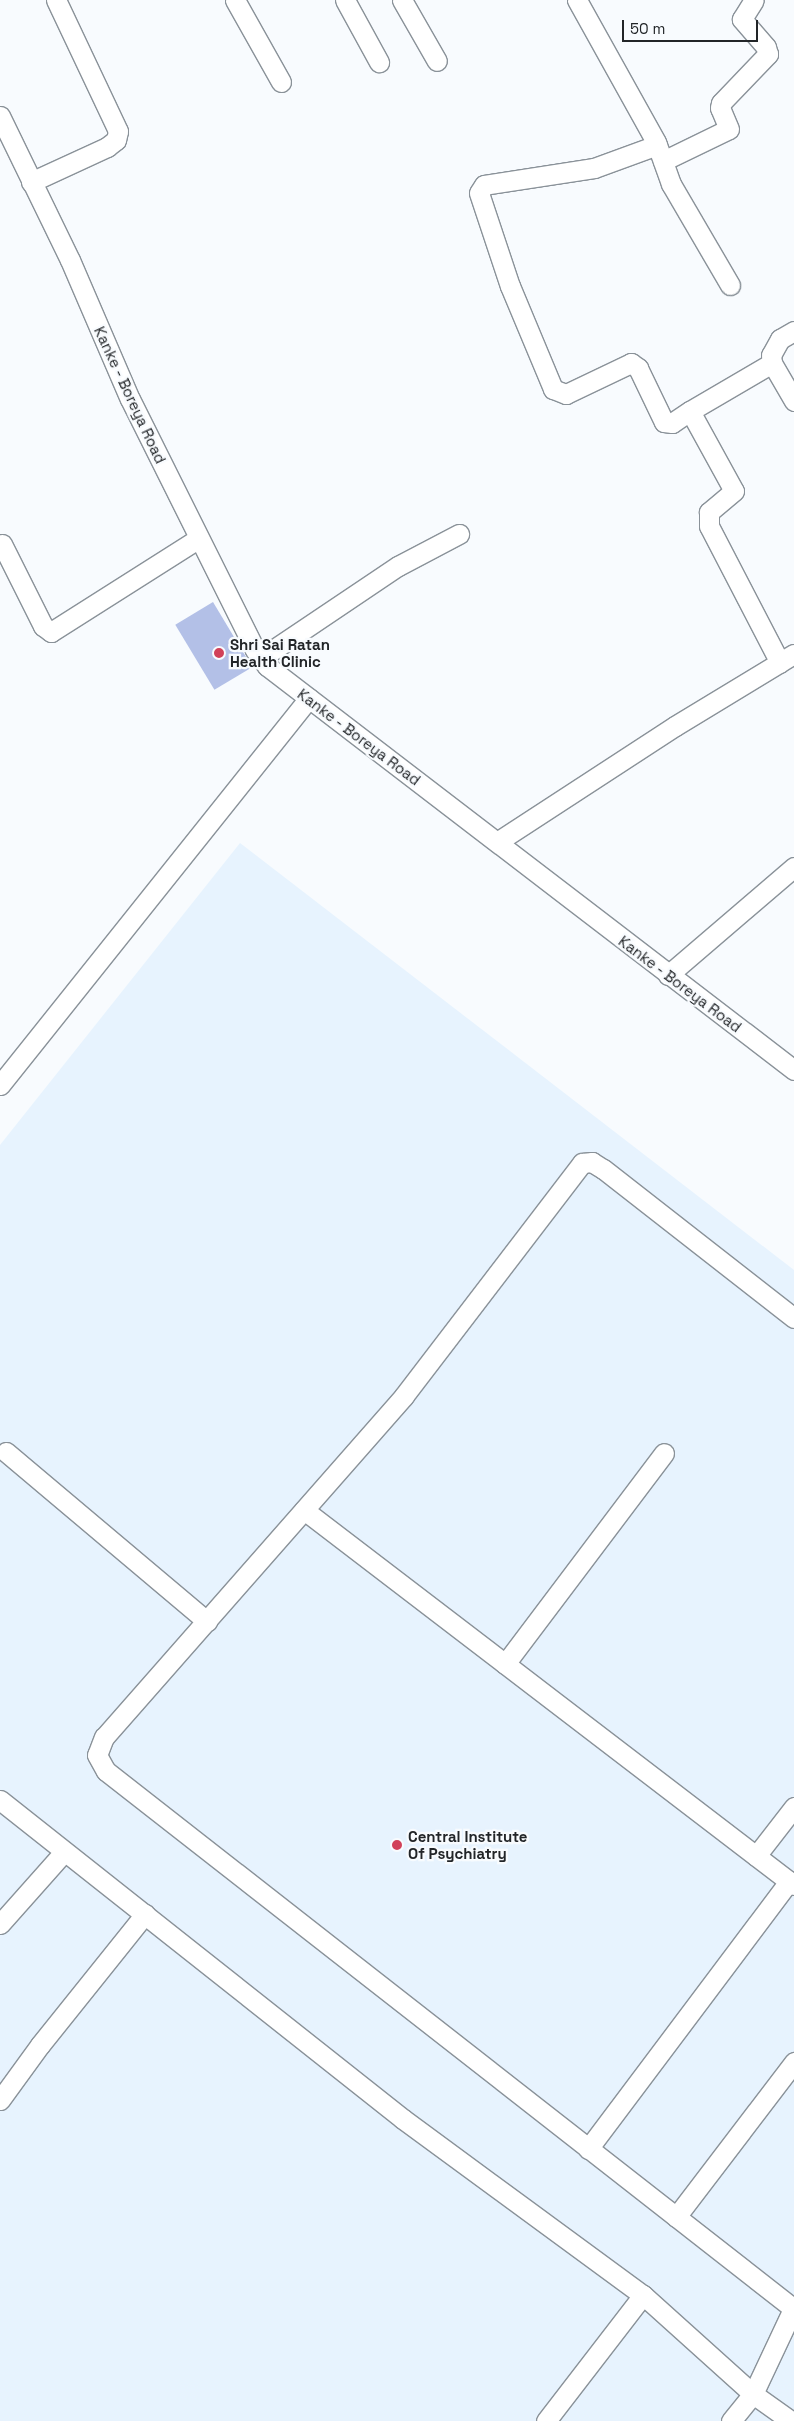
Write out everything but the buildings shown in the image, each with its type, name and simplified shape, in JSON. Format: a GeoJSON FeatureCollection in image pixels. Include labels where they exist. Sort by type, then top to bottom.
{"type":"FeatureCollection","features":[{"type":"Feature","properties":{"kind":"street"},"geometry":{"type":"LineString","coordinates":[[31,182],[107,147],[116,140],[118,131],[56,0]]}},
{"type":"Feature","properties":{"kind":"street"},"geometry":{"type":"LineString","coordinates":[[235,0],[281,82]]}},
{"type":"Feature","properties":{"kind":"street"},"geometry":{"type":"LineString","coordinates":[[345,0],[380,62]]}},
{"type":"Feature","properties":{"kind":"street"},"geometry":{"type":"LineString","coordinates":[[402,0],[437,61]]}},
{"type":"Feature","properties":{"kind":"street"},"geometry":{"type":"LineString","coordinates":[[577,0],[660,153],[671,184],[730,285]]}},
{"type":"Feature","properties":{"kind":"street"},"geometry":{"type":"LineString","coordinates":[[754,0],[742,19],[766,47],[768,54],[722,103],[720,108],[729,129],[660,153],[594,168],[484,185],[479,194],[510,286],[553,389],[559,394],[574,391],[617,367],[631,363],[638,368],[664,422],[672,424],[690,411],[772,364]]}},
{"type":"Feature","properties":{"kind":"street","name":"Kanke - Boreya Road"},"geometry":{"type":"LineString","coordinates":[[0,116],[70,260],[130,399],[261,658],[309,698],[794,1070]]}},
{"type":"Feature","properties":{"kind":"street"},"geometry":{"type":"LineString","coordinates":[[794,331],[774,347],[772,364],[794,401]]}},
{"type":"Feature","properties":{"kind":"street"},"geometry":{"type":"LineString","coordinates":[[497,842],[675,726],[787,659],[709,526],[709,512],[734,492],[690,411]]}},
{"type":"Feature","properties":{"kind":"street"},"geometry":{"type":"LineString","coordinates":[[261,658],[398,566],[459,534]]}},
{"type":"Feature","properties":{"kind":"street"},"geometry":{"type":"LineString","coordinates":[[2,544],[43,626],[51,632],[199,538]]}},
{"type":"Feature","properties":{"kind":"street"},"geometry":{"type":"LineString","coordinates":[[0,1085],[309,698]]}},
{"type":"Feature","properties":{"kind":"street"},"geometry":{"type":"LineString","coordinates":[[668,974],[794,867]]}},
{"type":"Feature","properties":{"kind":"street"},"geometry":{"type":"LineString","coordinates":[[731,2421],[753,2394],[794,2308],[274,1905],[100,1763],[98,1746],[404,1396],[582,1163],[592,1162],[604,1169],[794,1318]]}},
{"type":"Feature","properties":{"kind":"street"},"geometry":{"type":"LineString","coordinates":[[6,1452],[207,1620]]}},
{"type":"Feature","properties":{"kind":"street"},"geometry":{"type":"LineString","coordinates":[[505,1664],[664,1453]]}},
{"type":"Feature","properties":{"kind":"street"},"geometry":{"type":"LineString","coordinates":[[304,1510],[792,1883],[588,2149]]}},
{"type":"Feature","properties":{"kind":"street"},"geometry":{"type":"LineString","coordinates":[[0,1800],[403,2120],[643,2295],[753,2394],[791,2421]]}},
{"type":"Feature","properties":{"kind":"street"},"geometry":{"type":"LineString","coordinates":[[756,1856],[794,1807]]}},
{"type":"Feature","properties":{"kind":"street"},"geometry":{"type":"LineString","coordinates":[[0,1924],[64,1852]]}},
{"type":"Feature","properties":{"kind":"street"},"geometry":{"type":"LineString","coordinates":[[0,2100],[40,2045],[145,1914]]}},
{"type":"Feature","properties":{"kind":"street"},"geometry":{"type":"LineString","coordinates":[[676,2217],[794,2062]]}},
{"type":"Feature","properties":{"kind":"street"},"geometry":{"type":"LineString","coordinates":[[546,2421],[643,2295]]}},
{"type":"Feature","properties":{"kind":"shaded area","name":"Central Institute Of Psychiatry"},"geometry":{"type":"Polygon","coordinates":[[[240,843],[794,1270],[794,2421],[0,2421],[0,1145],[240,843]]]}},
{"type":"Feature","properties":{"kind":"place","name":"Shri Sai Ratan Health Clinic"},"geometry":{"type":"Point","coordinates":[219,653]}},
{"type":"Feature","properties":{"kind":"place","name":"Central Institute Of Psychiatry"},"geometry":{"type":"Point","coordinates":[397,1845]}}]}
